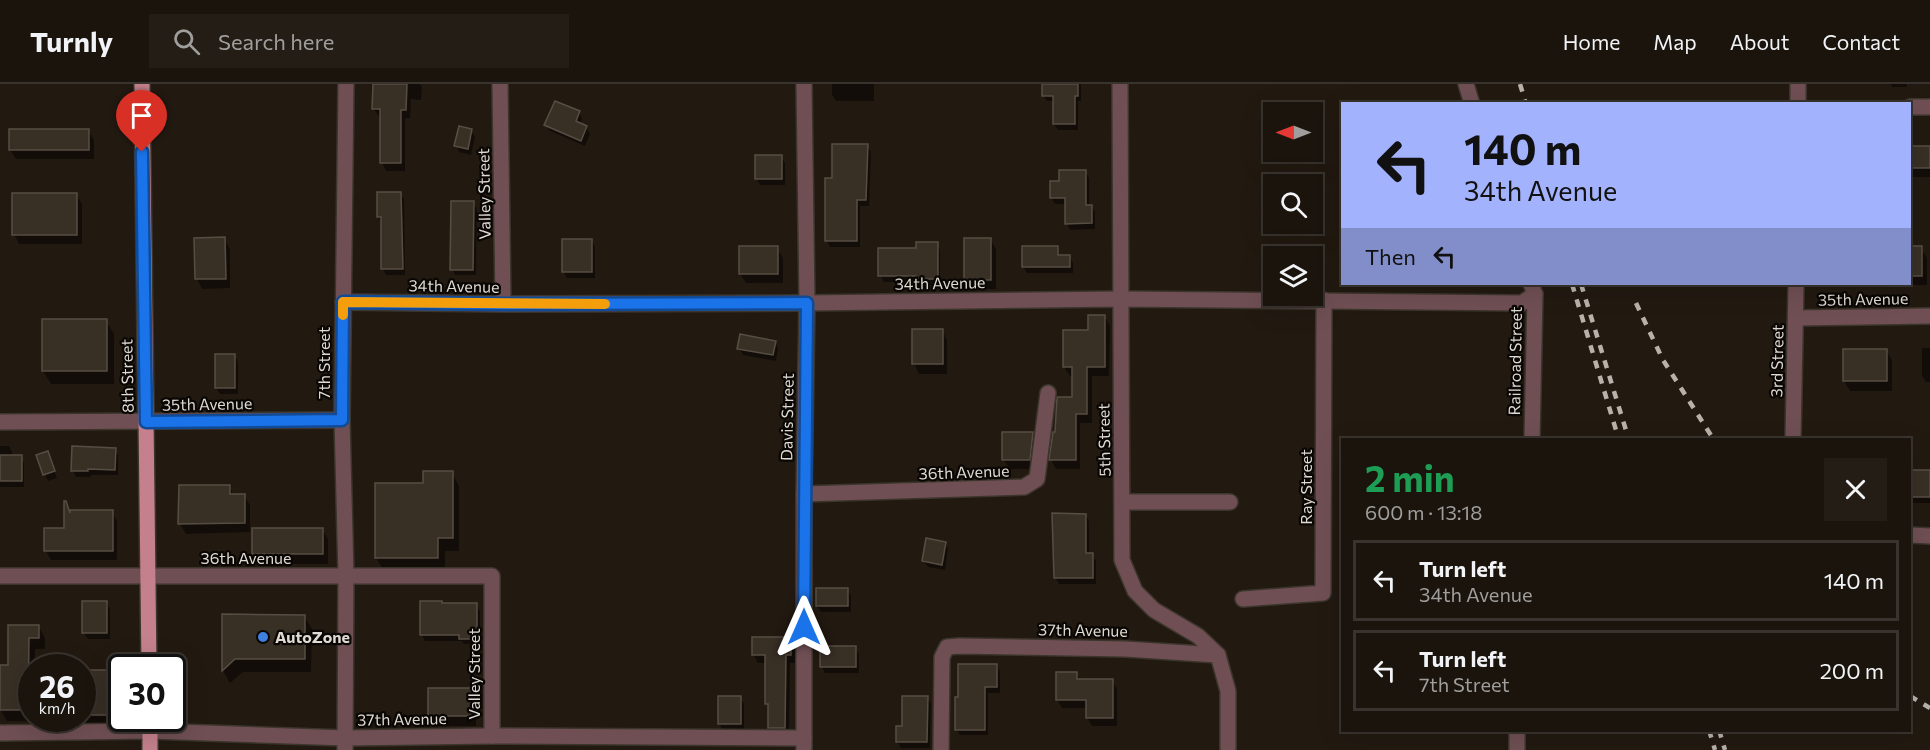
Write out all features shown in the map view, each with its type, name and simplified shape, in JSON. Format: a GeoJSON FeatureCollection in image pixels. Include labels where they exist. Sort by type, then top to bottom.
{"type":"FeatureCollection","features":[{"type":"Feature","properties":{"kind":"main road","name":"8th Street"},"geometry":{"type":"LineString","coordinates":[[142,84],[149,654]]}},
{"type":"Feature","properties":{"kind":"main road"},"geometry":{"type":"LineString","coordinates":[[150,732],[150,750]]}},
{"type":"Feature","properties":{"kind":"street","name":"7th Street"},"geometry":{"type":"LineString","coordinates":[[345,744],[346,575],[342,420],[346,84]]}},
{"type":"Feature","properties":{"kind":"street","name":"Valley Street"},"geometry":{"type":"LineString","coordinates":[[500,84],[503,304]]}},
{"type":"Feature","properties":{"kind":"street","name":"Davis Street"},"geometry":{"type":"LineString","coordinates":[[804,84],[807,303],[804,744]]}},
{"type":"Feature","properties":{"kind":"street","name":"5th Street"},"geometry":{"type":"LineString","coordinates":[[1120,84],[1122,560],[1135,591],[1154,610],[1198,636],[1218,655]]}},
{"type":"Feature","properties":{"kind":"street"},"geometry":{"type":"LineString","coordinates":[[1466,84],[1471,102]]}},
{"type":"Feature","properties":{"kind":"street"},"geometry":{"type":"LineString","coordinates":[[1798,84],[1798,102]]}},
{"type":"Feature","properties":{"kind":"street"},"geometry":{"type":"LineString","coordinates":[[1911,107],[1930,107]]}},
{"type":"Feature","properties":{"kind":"street","name":"3rd Street"},"geometry":{"type":"LineString","coordinates":[[1793,438],[1796,285]]}},
{"type":"Feature","properties":{"kind":"street","name":"34th Avenue"},"geometry":{"type":"LineString","coordinates":[[343,302],[807,303],[1120,299],[1522,303],[1533,289]]}},
{"type":"Feature","properties":{"kind":"street","name":"Railroad Street"},"geometry":{"type":"LineString","coordinates":[[1532,438],[1533,289]]}},
{"type":"Feature","properties":{"kind":"street","name":"Ray Street"},"geometry":{"type":"LineString","coordinates":[[1243,599],[1323,593],[1324,300]]}},
{"type":"Feature","properties":{"kind":"street","name":"35th Avenue"},"geometry":{"type":"LineString","coordinates":[[1796,318],[1930,316]]}},
{"type":"Feature","properties":{"kind":"street","name":"36th Avenue"},"geometry":{"type":"LineString","coordinates":[[804,495],[1024,487],[1037,479],[1048,393]]}},
{"type":"Feature","properties":{"kind":"street","name":"35th Avenue"},"geometry":{"type":"LineString","coordinates":[[0,422],[342,420]]}},
{"type":"Feature","properties":{"kind":"street"},"geometry":{"type":"LineString","coordinates":[[1122,502],[1230,502]]}},
{"type":"Feature","properties":{"kind":"street"},"geometry":{"type":"LineString","coordinates":[[1911,535],[1930,536]]}},
{"type":"Feature","properties":{"kind":"street","name":"36th Avenue"},"geometry":{"type":"LineString","coordinates":[[0,576],[492,576]]}},
{"type":"Feature","properties":{"kind":"street","name":"Valley Street"},"geometry":{"type":"LineString","coordinates":[[492,576],[492,736]]}},
{"type":"Feature","properties":{"kind":"street","name":"37th Avenue"},"geometry":{"type":"LineString","coordinates":[[941,750],[942,657],[947,647],[1125,649],[1218,655]]}},
{"type":"Feature","properties":{"kind":"street"},"geometry":{"type":"LineString","coordinates":[[1218,655],[1228,692],[1228,750]]}},
{"type":"Feature","properties":{"kind":"street","name":"37th Avenue"},"geometry":{"type":"LineString","coordinates":[[0,733],[108,727]]}},
{"type":"Feature","properties":{"kind":"street","name":"37th Avenue"},"geometry":{"type":"LineString","coordinates":[[186,729],[345,744],[492,736],[582,744],[804,744]]}},
{"type":"Feature","properties":{"kind":"street"},"geometry":{"type":"LineString","coordinates":[[1517,732],[1517,750]]}},
{"type":"Feature","properties":{"kind":"building"},"geometry":{"type":"Polygon","coordinates":[[[373,84],[407,84],[406,110],[401,110],[401,163],[380,163],[380,109],[372,109],[373,84]]]}},
{"type":"Feature","properties":{"kind":"building"},"geometry":{"type":"Polygon","coordinates":[[[1042,84],[1078,84],[1078,96],[1075,96],[1075,124],[1053,124],[1053,96],[1042,96],[1042,84]]]}},
{"type":"Feature","properties":{"kind":"building"},"geometry":{"type":"Polygon","coordinates":[[[555,101],[580,111],[576,121],[587,126],[581,141],[544,125],[555,101]]]}},
{"type":"Feature","properties":{"kind":"building"},"geometry":{"type":"Polygon","coordinates":[[[459,126],[472,129],[468,149],[454,146],[459,126]]]}},
{"type":"Feature","properties":{"kind":"building"},"geometry":{"type":"Polygon","coordinates":[[[9,129],[89,129],[89,150],[9,150],[9,129]]]}},
{"type":"Feature","properties":{"kind":"building"},"geometry":{"type":"Polygon","coordinates":[[[832,144],[868,144],[866,200],[857,200],[857,241],[825,241],[825,178],[832,178],[832,144]]]}},
{"type":"Feature","properties":{"kind":"building"},"geometry":{"type":"Polygon","coordinates":[[[1911,146],[1930,146],[1930,168],[1911,168],[1911,146]]]}},
{"type":"Feature","properties":{"kind":"building"},"geometry":{"type":"Polygon","coordinates":[[[755,155],[782,155],[782,179],[755,179],[755,155]]]}},
{"type":"Feature","properties":{"kind":"building"},"geometry":{"type":"Polygon","coordinates":[[[1059,170],[1086,170],[1086,205],[1092,205],[1092,223],[1065,224],[1065,198],[1050,198],[1050,181],[1059,181],[1059,170]]]}},
{"type":"Feature","properties":{"kind":"building"},"geometry":{"type":"Polygon","coordinates":[[[377,192],[401,192],[403,269],[381,269],[381,217],[377,217],[377,192]]]}},
{"type":"Feature","properties":{"kind":"building"},"geometry":{"type":"Polygon","coordinates":[[[12,193],[77,193],[77,235],[12,235],[12,193]]]}},
{"type":"Feature","properties":{"kind":"building"},"geometry":{"type":"Polygon","coordinates":[[[451,201],[474,201],[473,270],[450,270],[451,201]]]}},
{"type":"Feature","properties":{"kind":"building"},"geometry":{"type":"Polygon","coordinates":[[[225,237],[226,279],[195,279],[194,238],[225,237]]]}},
{"type":"Feature","properties":{"kind":"building"},"geometry":{"type":"Polygon","coordinates":[[[964,238],[991,238],[991,280],[964,280],[964,238]]]}},
{"type":"Feature","properties":{"kind":"building"},"geometry":{"type":"Polygon","coordinates":[[[562,239],[592,239],[592,272],[562,272],[562,239]]]}},
{"type":"Feature","properties":{"kind":"building"},"geometry":{"type":"Polygon","coordinates":[[[916,242],[938,242],[938,279],[916,279],[916,276],[878,276],[878,248],[916,248],[916,242]]]}},
{"type":"Feature","properties":{"kind":"building"},"geometry":{"type":"Polygon","coordinates":[[[739,246],[778,246],[778,274],[739,274],[739,246]]]}},
{"type":"Feature","properties":{"kind":"building"},"geometry":{"type":"Polygon","coordinates":[[[1022,246],[1058,246],[1058,255],[1070,255],[1070,267],[1022,267],[1022,246]]]}},
{"type":"Feature","properties":{"kind":"building"},"geometry":{"type":"Polygon","coordinates":[[[1911,246],[1922,246],[1922,276],[1911,276],[1911,246]]]}},
{"type":"Feature","properties":{"kind":"building"},"geometry":{"type":"Polygon","coordinates":[[[1088,315],[1105,315],[1105,367],[1087,367],[1087,414],[1076,414],[1076,460],[1049,460],[1053,432],[1055,432],[1057,397],[1072,397],[1072,367],[1063,367],[1063,330],[1088,330],[1088,315]]]}},
{"type":"Feature","properties":{"kind":"building"},"geometry":{"type":"Polygon","coordinates":[[[42,319],[107,319],[107,371],[42,371],[42,319]]]}},
{"type":"Feature","properties":{"kind":"building"},"geometry":{"type":"Polygon","coordinates":[[[912,329],[943,329],[943,364],[912,364],[912,329]]]}},
{"type":"Feature","properties":{"kind":"building"},"geometry":{"type":"Polygon","coordinates":[[[740,334],[776,341],[773,355],[737,349],[740,334]]]}},
{"type":"Feature","properties":{"kind":"building"},"geometry":{"type":"Polygon","coordinates":[[[1843,349],[1887,349],[1887,381],[1843,381],[1843,349]]]}},
{"type":"Feature","properties":{"kind":"building"},"geometry":{"type":"Polygon","coordinates":[[[215,354],[235,354],[235,388],[215,388],[215,354]]]}},
{"type":"Feature","properties":{"kind":"building"},"geometry":{"type":"Polygon","coordinates":[[[1002,432],[1033,432],[1030,460],[1002,460],[1002,432]]]}},
{"type":"Feature","properties":{"kind":"building"},"geometry":{"type":"Polygon","coordinates":[[[72,446],[116,448],[115,470],[71,471],[72,446]]]}},
{"type":"Feature","properties":{"kind":"building"},"geometry":{"type":"Polygon","coordinates":[[[48,451],[55,471],[43,475],[36,455],[48,451]]]}},
{"type":"Feature","properties":{"kind":"building"},"geometry":{"type":"Polygon","coordinates":[[[0,455],[22,455],[22,481],[0,481],[0,455]]]}},
{"type":"Feature","properties":{"kind":"building"},"geometry":{"type":"Polygon","coordinates":[[[1911,470],[1930,470],[1930,497],[1911,497],[1911,470]]]}},
{"type":"Feature","properties":{"kind":"building"},"geometry":{"type":"Polygon","coordinates":[[[423,471],[453,471],[453,538],[438,538],[438,558],[375,558],[375,483],[423,483],[423,471]]]}},
{"type":"Feature","properties":{"kind":"building"},"geometry":{"type":"Polygon","coordinates":[[[179,485],[230,485],[230,494],[245,494],[245,523],[178,524],[179,485]]]}},
{"type":"Feature","properties":{"kind":"building"},"geometry":{"type":"Polygon","coordinates":[[[64,501],[70,513],[70,510],[113,510],[113,551],[44,551],[44,528],[64,528],[64,501]]]}},
{"type":"Feature","properties":{"kind":"building"},"geometry":{"type":"Polygon","coordinates":[[[1052,513],[1086,514],[1086,553],[1093,553],[1093,578],[1054,578],[1052,513]]]}},
{"type":"Feature","properties":{"kind":"building"},"geometry":{"type":"Polygon","coordinates":[[[252,528],[323,528],[323,554],[252,554],[252,528]]]}},
{"type":"Feature","properties":{"kind":"building"},"geometry":{"type":"Polygon","coordinates":[[[926,538],[946,542],[942,565],[922,561],[926,538]]]}},
{"type":"Feature","properties":{"kind":"building"},"geometry":{"type":"Polygon","coordinates":[[[816,588],[848,588],[848,606],[816,606],[816,588]]]}},
{"type":"Feature","properties":{"kind":"building"},"geometry":{"type":"Polygon","coordinates":[[[82,601],[107,601],[107,633],[82,633],[82,601]]]}},
{"type":"Feature","properties":{"kind":"building"},"geometry":{"type":"Polygon","coordinates":[[[420,601],[477,603],[477,639],[459,639],[459,635],[420,635],[420,601]]]}},
{"type":"Feature","properties":{"kind":"building","name":"AutoZone"},"geometry":{"type":"Polygon","coordinates":[[[222,614],[305,615],[305,659],[235,659],[222,671],[222,614]]]}},
{"type":"Feature","properties":{"kind":"building"},"geometry":{"type":"Polygon","coordinates":[[[8,625],[39,625],[39,638],[29,638],[29,654],[18,654],[18,710],[0,710],[0,665],[8,665],[8,625]]]}},
{"type":"Feature","properties":{"kind":"building"},"geometry":{"type":"Polygon","coordinates":[[[752,637],[791,637],[791,655],[786,655],[785,728],[768,728],[768,704],[765,704],[765,655],[752,655],[752,637]]]}},
{"type":"Feature","properties":{"kind":"building"},"geometry":{"type":"Polygon","coordinates":[[[820,646],[856,646],[856,667],[820,667],[820,646]]]}},
{"type":"Feature","properties":{"kind":"building"},"geometry":{"type":"Polygon","coordinates":[[[958,664],[997,664],[997,687],[985,687],[985,730],[955,730],[958,664]]]}},
{"type":"Feature","properties":{"kind":"building"},"geometry":{"type":"Polygon","coordinates":[[[96,670],[108,670],[108,715],[96,715],[96,670]]]}},
{"type":"Feature","properties":{"kind":"building"},"geometry":{"type":"Polygon","coordinates":[[[1056,672],[1077,672],[1077,679],[1113,679],[1113,718],[1086,718],[1086,700],[1056,700],[1056,672]]]}},
{"type":"Feature","properties":{"kind":"building"},"geometry":{"type":"Polygon","coordinates":[[[428,688],[471,688],[471,716],[428,716],[428,688]]]}},
{"type":"Feature","properties":{"kind":"building"},"geometry":{"type":"Polygon","coordinates":[[[718,696],[741,696],[741,724],[718,724],[718,696]]]}},
{"type":"Feature","properties":{"kind":"building"},"geometry":{"type":"Polygon","coordinates":[[[902,696],[928,696],[927,742],[896,742],[896,726],[902,726],[902,696]]]}},
{"type":"Feature","properties":{"kind":"railway"},"geometry":{"type":"LineString","coordinates":[[1520,84],[1525,102]]}},
{"type":"Feature","properties":{"kind":"railway"},"geometry":{"type":"LineString","coordinates":[[1572,285],[1618,438]]}},
{"type":"Feature","properties":{"kind":"railway"},"geometry":{"type":"LineString","coordinates":[[1581,285],[1628,438]]}},
{"type":"Feature","properties":{"kind":"railway"},"geometry":{"type":"LineString","coordinates":[[1636,303],[1663,360],[1713,438]]}},
{"type":"Feature","properties":{"kind":"railway"},"geometry":{"type":"LineString","coordinates":[[1911,697],[1930,708]]}},
{"type":"Feature","properties":{"kind":"railway"},"geometry":{"type":"LineString","coordinates":[[1710,732],[1715,750]]}},
{"type":"Feature","properties":{"kind":"railway"},"geometry":{"type":"LineString","coordinates":[[1720,732],[1725,750]]}},
{"type":"Feature","properties":{"kind":"slow traffic"},"geometry":{"type":"LineString","coordinates":[[343,315],[343,302],[605,304]]}},
{"type":"Feature","properties":{"kind":"place","name":"AutoZone"},"geometry":{"type":"Point","coordinates":[263,637]}},
{"type":"Feature","properties":{"kind":"route"},"geometry":{"type":"LineString","coordinates":[[142,152],[146,422],[342,420],[343,302],[807,303],[804,627]]}}]}
